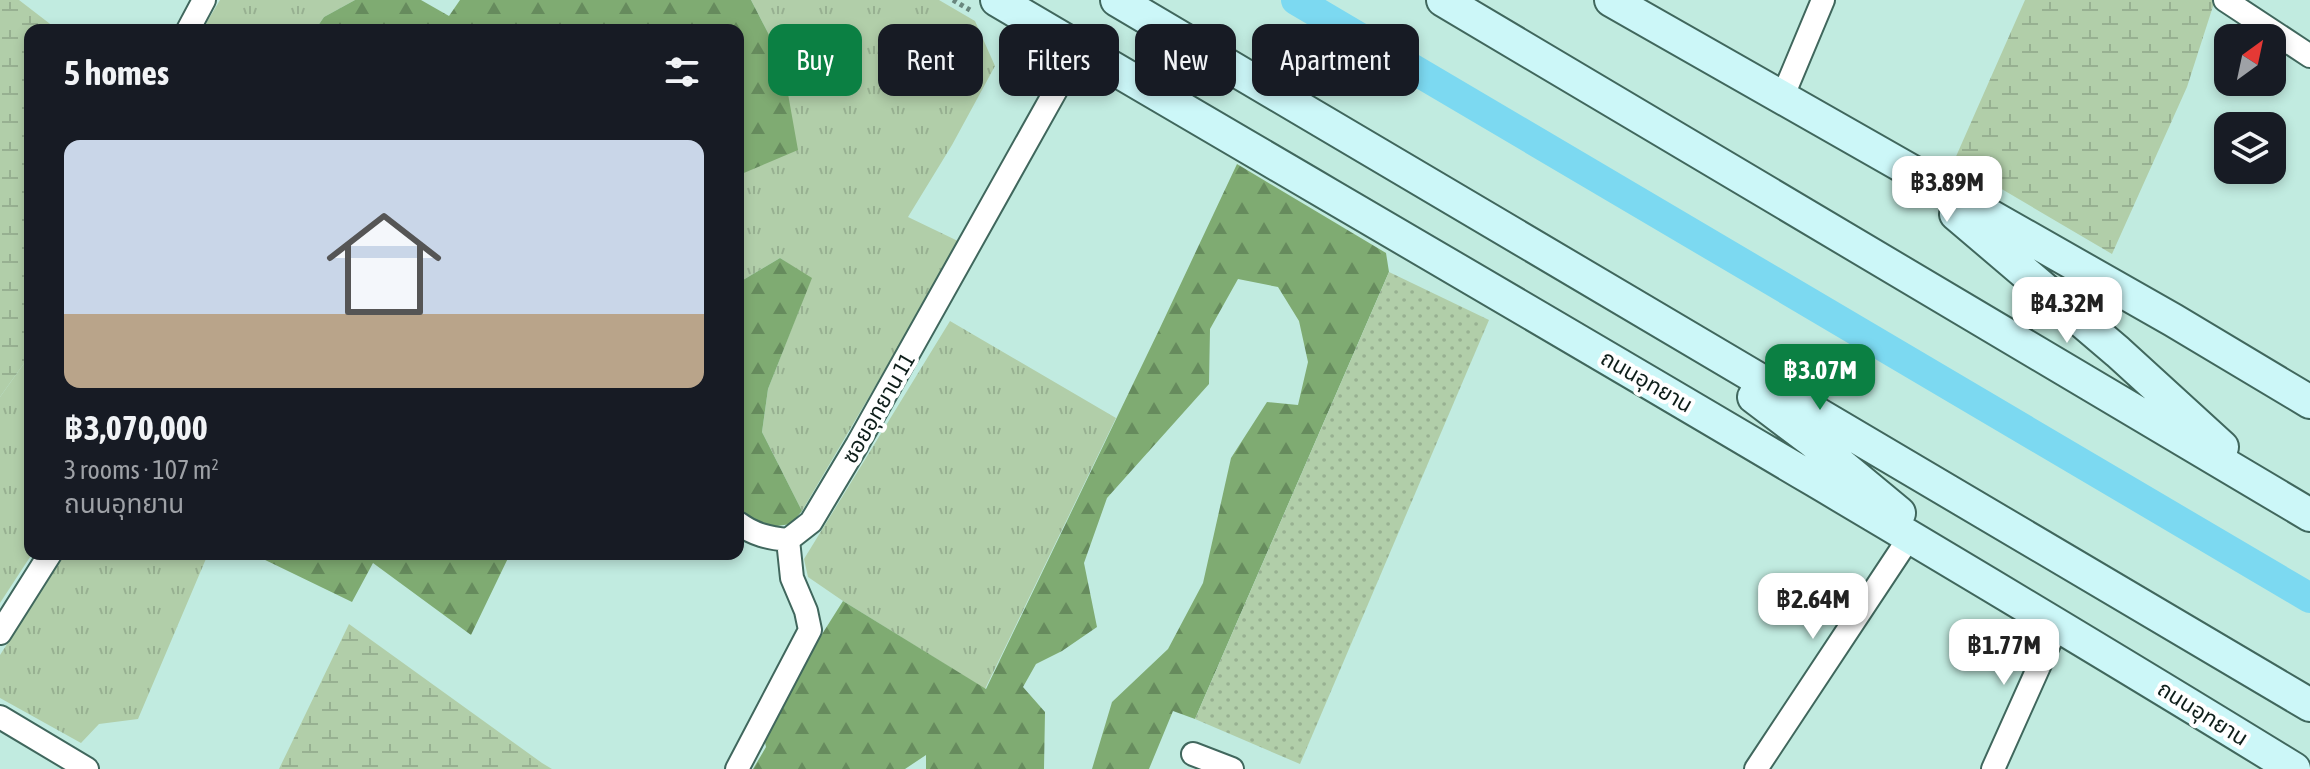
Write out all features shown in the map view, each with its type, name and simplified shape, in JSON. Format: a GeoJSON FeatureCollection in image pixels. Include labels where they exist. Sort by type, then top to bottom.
{"type":"FeatureCollection","features":[{"type":"Feature","properties":{"kind":"main road","name":"ถนนอุทยาน"},"geometry":{"type":"LineString","coordinates":[[997,0],[1037,24]]}},
{"type":"Feature","properties":{"kind":"main road"},"geometry":{"type":"LineString","coordinates":[[1117,0],[2310,705]]}},
{"type":"Feature","properties":{"kind":"main road"},"geometry":{"type":"LineString","coordinates":[[1443,0],[2310,515]]}},
{"type":"Feature","properties":{"kind":"main road"},"geometry":{"type":"LineString","coordinates":[[1611,0],[2173,320],[2310,402]]}},
{"type":"Feature","properties":{"kind":"main road","name":"ถนนอุทยาน"},"geometry":{"type":"LineString","coordinates":[[1119,72],[2058,624],[2294,769]]}},
{"type":"Feature","properties":{"kind":"main road"},"geometry":{"type":"LineString","coordinates":[[1896,163],[2118,352],[2270,491]]}},
{"type":"Feature","properties":{"kind":"main road"},"geometry":{"type":"LineString","coordinates":[[1627,302],[1811,440],[1972,574]]}},
{"type":"Feature","properties":{"kind":"street"},"geometry":{"type":"LineString","coordinates":[[191,24],[204,0]]}},
{"type":"Feature","properties":{"kind":"street"},"geometry":{"type":"LineString","coordinates":[[1782,98],[1823,0]]}},
{"type":"Feature","properties":{"kind":"street"},"geometry":{"type":"LineString","coordinates":[[2225,0],[2310,56]]}},
{"type":"Feature","properties":{"kind":"street","name":"ซอยอุทยาน 11"},"geometry":{"type":"LineString","coordinates":[[788,540],[811,522],[857,445],[1053,96]]}},
{"type":"Feature","properties":{"kind":"street"},"geometry":{"type":"LineString","coordinates":[[737,769],[810,630],[806,611],[792,578],[788,540],[767,538],[744,527]]}},
{"type":"Feature","properties":{"kind":"street"},"geometry":{"type":"LineString","coordinates":[[1756,769],[1909,538]]}},
{"type":"Feature","properties":{"kind":"street"},"geometry":{"type":"LineString","coordinates":[[0,633],[46,560]]}},
{"type":"Feature","properties":{"kind":"street"},"geometry":{"type":"LineString","coordinates":[[1993,769],[2058,624]]}},
{"type":"Feature","properties":{"kind":"street"},"geometry":{"type":"LineString","coordinates":[[0,717],[87,769]]}},
{"type":"Feature","properties":{"kind":"street"},"geometry":{"type":"LineString","coordinates":[[1193,754],[1232,769]]}},
{"type":"Feature","properties":{"kind":"green space"},"geometry":{"type":"Polygon","coordinates":[[[0,0],[19,0],[50,24],[24,24],[24,363],[0,397],[0,0]]]}},
{"type":"Feature","properties":{"kind":"green space"},"geometry":{"type":"Polygon","coordinates":[[[220,0],[355,0],[324,17],[319,24],[206,24],[220,0]]]}},
{"type":"Feature","properties":{"kind":"green space"},"geometry":{"type":"Polygon","coordinates":[[[355,0],[421,0],[449,16],[460,0],[751,0],[768,33],[768,96],[788,96],[798,150],[744,173],[744,24],[319,24],[324,17],[355,0]]]}},
{"type":"Feature","properties":{"kind":"green space"},"geometry":{"type":"Polygon","coordinates":[[[751,0],[939,0],[975,21],[976,24],[878,24],[878,96],[979,96],[908,217],[960,242],[802,511],[762,432],[768,389],[811,279],[780,258],[744,279],[744,162],[769,96],[862,96],[862,24],[768,24],[768,33],[751,0]]]}},
{"type":"Feature","properties":{"kind":"green space"},"geometry":{"type":"Polygon","coordinates":[[[2025,0],[2215,0],[2187,87],[2112,254],[1954,161],[2025,0]]]}},
{"type":"Feature","properties":{"kind":"green space"},"geometry":{"type":"Polygon","coordinates":[[[983,39],[995,66],[983,88],[983,39]]]}},
{"type":"Feature","properties":{"kind":"green space"},"geometry":{"type":"Polygon","coordinates":[[[1237,164],[1386,253],[1389,272],[1195,719],[1173,711],[1149,769],[1092,769],[1112,702],[1168,649],[1203,583],[1231,458],[1267,402],[1298,405],[1308,362],[1299,321],[1278,287],[1238,279],[1210,329],[1209,384],[1107,498],[1084,563],[1097,627],[1036,664],[1023,687],[1045,712],[1044,769],[926,769],[926,755],[905,769],[753,769],[766,747],[762,729],[843,601],[986,689],[1237,164]]]}},
{"type":"Feature","properties":{"kind":"green space"},"geometry":{"type":"Polygon","coordinates":[[[780,258],[812,278],[768,389],[762,432],[802,511],[791,524],[770,527],[744,514],[744,279],[780,258]]]}},
{"type":"Feature","properties":{"kind":"green space"},"geometry":{"type":"Polygon","coordinates":[[[1389,272],[1489,320],[1300,764],[1195,719],[1389,272]]]}},
{"type":"Feature","properties":{"kind":"green space"},"geometry":{"type":"Polygon","coordinates":[[[950,321],[1116,418],[985,689],[808,577],[804,559],[950,321]]]}},
{"type":"Feature","properties":{"kind":"green space"},"geometry":{"type":"Polygon","coordinates":[[[24,363],[24,560],[28,560],[0,603],[0,397],[24,363]]]}},
{"type":"Feature","properties":{"kind":"green space"},"geometry":{"type":"Polygon","coordinates":[[[61,560],[205,560],[138,719],[99,724],[81,743],[0,698],[0,655],[61,560]]]}},
{"type":"Feature","properties":{"kind":"green space"},"geometry":{"type":"Polygon","coordinates":[[[265,560],[507,560],[471,635],[373,563],[352,602],[265,560]]]}},
{"type":"Feature","properties":{"kind":"green space"},"geometry":{"type":"Polygon","coordinates":[[[349,624],[542,763],[552,769],[279,769],[349,624]]]}},
{"type":"Feature","properties":{"kind":"waterway"},"geometry":{"type":"LineString","coordinates":[[1296,0],[2310,598]]}}]}
